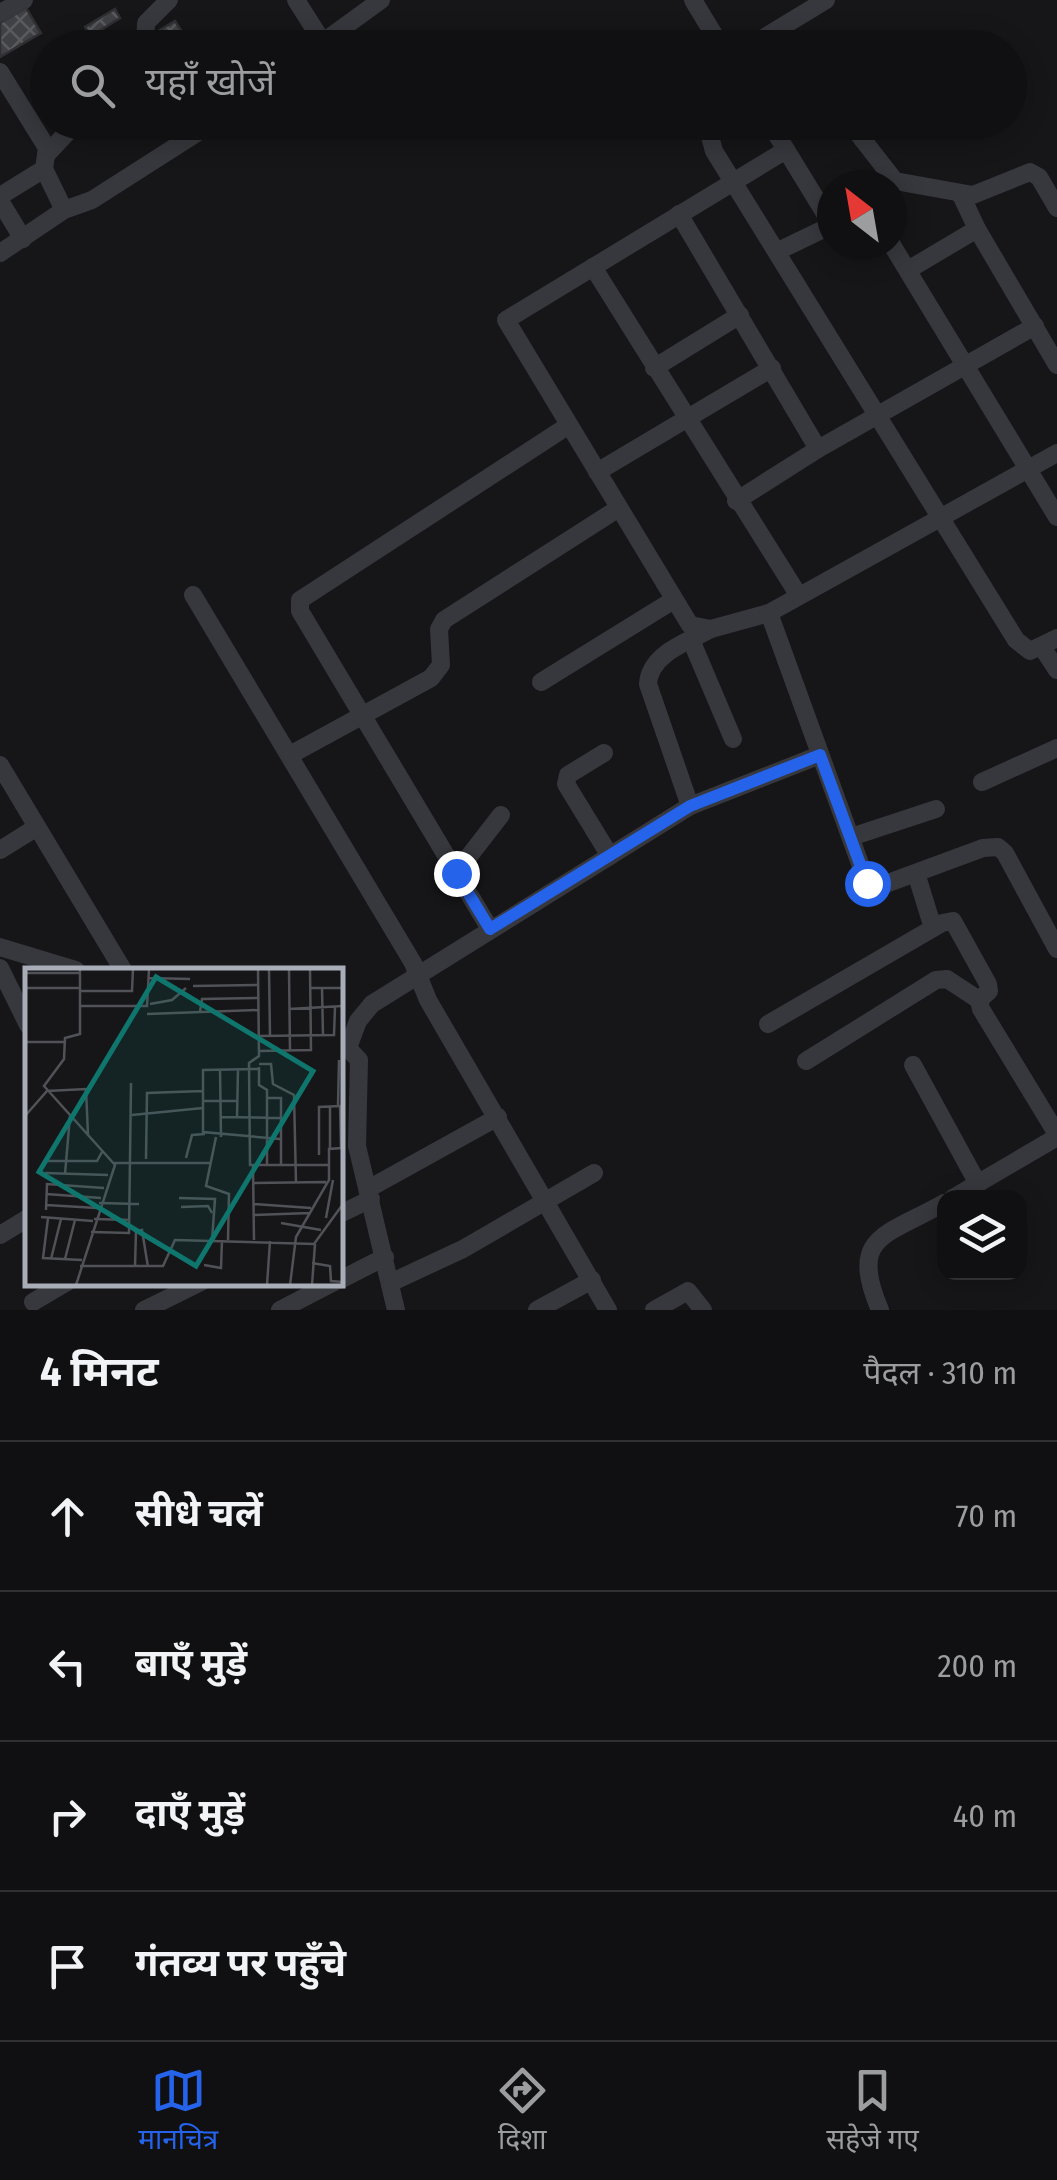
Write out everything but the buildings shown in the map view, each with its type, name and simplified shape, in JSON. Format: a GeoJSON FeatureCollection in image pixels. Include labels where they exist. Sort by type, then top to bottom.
{"type":"FeatureCollection","features":[{"type":"Feature","properties":{"kind":"street"},"geometry":{"type":"LineString","coordinates":[[146,30],[146,23],[169,0]]}},
{"type":"Feature","properties":{"kind":"street"},"geometry":{"type":"LineString","coordinates":[[296,0],[312,30]]}},
{"type":"Feature","properties":{"kind":"street"},"geometry":{"type":"LineString","coordinates":[[338,30],[380,0]]}},
{"type":"Feature","properties":{"kind":"street"},"geometry":{"type":"LineString","coordinates":[[693,0],[711,30]]}},
{"type":"Feature","properties":{"kind":"street"},"geometry":{"type":"LineString","coordinates":[[777,30],[826,0]]}},
{"type":"Feature","properties":{"kind":"street"},"geometry":{"type":"LineString","coordinates":[[0,72],[30,118]]}},
{"type":"Feature","properties":{"kind":"street"},"geometry":{"type":"LineString","coordinates":[[45,140],[45,162],[64,210]]}},
{"type":"Feature","properties":{"kind":"street"},"geometry":{"type":"LineString","coordinates":[[23,239],[0,198],[45,162],[63,140]]}},
{"type":"Feature","properties":{"kind":"street"},"geometry":{"type":"LineString","coordinates":[[0,253],[64,210],[92,200],[186,140]]}},
{"type":"Feature","properties":{"kind":"street"},"geometry":{"type":"LineString","coordinates":[[711,140],[1022,648],[1030,651],[1050,642],[1057,670]]}},
{"type":"Feature","properties":{"kind":"street"},"geometry":{"type":"LineString","coordinates":[[780,140],[817,201]]}},
{"type":"Feature","properties":{"kind":"street"},"geometry":{"type":"LineString","coordinates":[[862,140],[883,170]]}},
{"type":"Feature","properties":{"kind":"street"},"geometry":{"type":"LineString","coordinates":[[711,629],[690,625],[672,601],[506,320],[786,150]]}},
{"type":"Feature","properties":{"kind":"street"},"geometry":{"type":"LineString","coordinates":[[907,186],[960,195],[982,193],[1030,172],[1055,200]]}},
{"type":"Feature","properties":{"kind":"street"},"geometry":{"type":"LineString","coordinates":[[960,195],[1057,365]]}},
{"type":"Feature","properties":{"kind":"street"},"geometry":{"type":"LineString","coordinates":[[679,214],[818,449]]}},
{"type":"Feature","properties":{"kind":"street"},"geometry":{"type":"LineString","coordinates":[[908,270],[977,229]]}},
{"type":"Feature","properties":{"kind":"street"},"geometry":{"type":"LineString","coordinates":[[778,251],[817,232]]}},
{"type":"Feature","properties":{"kind":"street"},"geometry":{"type":"LineString","coordinates":[[902,260],[1057,517]]}},
{"type":"Feature","properties":{"kind":"street"},"geometry":{"type":"LineString","coordinates":[[592,267],[799,596]]}},
{"type":"Feature","properties":{"kind":"street"},"geometry":{"type":"LineString","coordinates":[[654,368],[740,315]]}},
{"type":"Feature","properties":{"kind":"street"},"geometry":{"type":"LineString","coordinates":[[736,501],[818,449],[1035,326]]}},
{"type":"Feature","properties":{"kind":"street"},"geometry":{"type":"LineString","coordinates":[[598,472],[772,368]]}},
{"type":"Feature","properties":{"kind":"street"},"geometry":{"type":"LineString","coordinates":[[490,929],[300,611],[300,600],[569,424]]}},
{"type":"Feature","properties":{"kind":"street"},"geometry":{"type":"LineString","coordinates":[[690,806],[648,684],[648,674],[663,656],[711,629],[770,614],[1057,453]]}},
{"type":"Feature","properties":{"kind":"street"},"geometry":{"type":"LineString","coordinates":[[290,755],[437,672],[441,665],[439,629],[444,620],[619,508]]}},
{"type":"Feature","properties":{"kind":"street"},"geometry":{"type":"LineString","coordinates":[[193,596],[290,755],[608,1310]]}},
{"type":"Feature","properties":{"kind":"street"},"geometry":{"type":"LineString","coordinates":[[541,682],[672,601]]}},
{"type":"Feature","properties":{"kind":"street"},"geometry":{"type":"LineString","coordinates":[[770,614],[870,886],[916,874],[982,848],[998,847],[1005,853],[1057,949]]}},
{"type":"Feature","properties":{"kind":"street"},"geometry":{"type":"LineString","coordinates":[[692,640],[733,739]]}},
{"type":"Feature","properties":{"kind":"street"},"geometry":{"type":"LineString","coordinates":[[982,782],[1057,748]]}},
{"type":"Feature","properties":{"kind":"street"},"geometry":{"type":"LineString","coordinates":[[604,753],[568,775],[566,784],[610,856]]}},
{"type":"Feature","properties":{"kind":"street"},"geometry":{"type":"LineString","coordinates":[[396,1310],[357,1146],[362,1076],[359,1060],[344,1043],[363,1013],[490,929],[690,806],[820,755]]}},
{"type":"Feature","properties":{"kind":"street"},"geometry":{"type":"LineString","coordinates":[[0,764],[122,968]]}},
{"type":"Feature","properties":{"kind":"street"},"geometry":{"type":"LineString","coordinates":[[851,837],[936,809]]}},
{"type":"Feature","properties":{"kind":"street"},"geometry":{"type":"LineString","coordinates":[[456,873],[501,815]]}},
{"type":"Feature","properties":{"kind":"street"},"geometry":{"type":"LineString","coordinates":[[0,850],[37,827]]}},
{"type":"Feature","properties":{"kind":"street"},"geometry":{"type":"LineString","coordinates":[[916,874],[932,928]]}},
{"type":"Feature","properties":{"kind":"street"},"geometry":{"type":"LineString","coordinates":[[768,1024],[949,920],[957,924],[988,984],[989,991],[979,1000]]}},
{"type":"Feature","properties":{"kind":"street"},"geometry":{"type":"LineString","coordinates":[[0,947],[69,968]]}},
{"type":"Feature","properties":{"kind":"street"},"geometry":{"type":"LineString","coordinates":[[0,968],[25,1020]]}},
{"type":"Feature","properties":{"kind":"street"},"geometry":{"type":"LineString","coordinates":[[806,1061],[936,980],[946,980],[979,1000],[1057,1135],[967,1190]]}},
{"type":"Feature","properties":{"kind":"street"},"geometry":{"type":"LineString","coordinates":[[913,1065],[978,1184]]}},
{"type":"Feature","properties":{"kind":"street"},"geometry":{"type":"LineString","coordinates":[[342,1127],[358,1116]]}},
{"type":"Feature","properties":{"kind":"street"},"geometry":{"type":"LineString","coordinates":[[342,1213],[498,1117]]}},
{"type":"Feature","properties":{"kind":"street"},"geometry":{"type":"LineString","coordinates":[[390,1283],[462,1249],[594,1172]]}},
{"type":"Feature","properties":{"kind":"street"},"geometry":{"type":"LineString","coordinates":[[880,1310],[865,1268],[868,1252],[891,1233],[937,1206]]}},
{"type":"Feature","properties":{"kind":"street"},"geometry":{"type":"LineString","coordinates":[[0,1235],[25,1220]]}},
{"type":"Feature","properties":{"kind":"street"},"geometry":{"type":"LineString","coordinates":[[342,1278],[385,1257]]}},
{"type":"Feature","properties":{"kind":"street"},"geometry":{"type":"LineString","coordinates":[[537,1310],[592,1280]]}},
{"type":"Feature","properties":{"kind":"street"},"geometry":{"type":"LineString","coordinates":[[34,1302],[62,1285]]}},
{"type":"Feature","properties":{"kind":"street"},"geometry":{"type":"LineString","coordinates":[[144,1310],[194,1285]]}},
{"type":"Feature","properties":{"kind":"street"},"geometry":{"type":"LineString","coordinates":[[280,1310],[329,1285]]}},
{"type":"Feature","properties":{"kind":"street"},"geometry":{"type":"LineString","coordinates":[[654,1310],[688,1292],[704,1310]]}},
{"type":"Feature","properties":{"kind":"route"},"geometry":{"type":"LineString","coordinates":[[456,873],[490,929],[690,806],[820,755],[867,883]]}}]}
